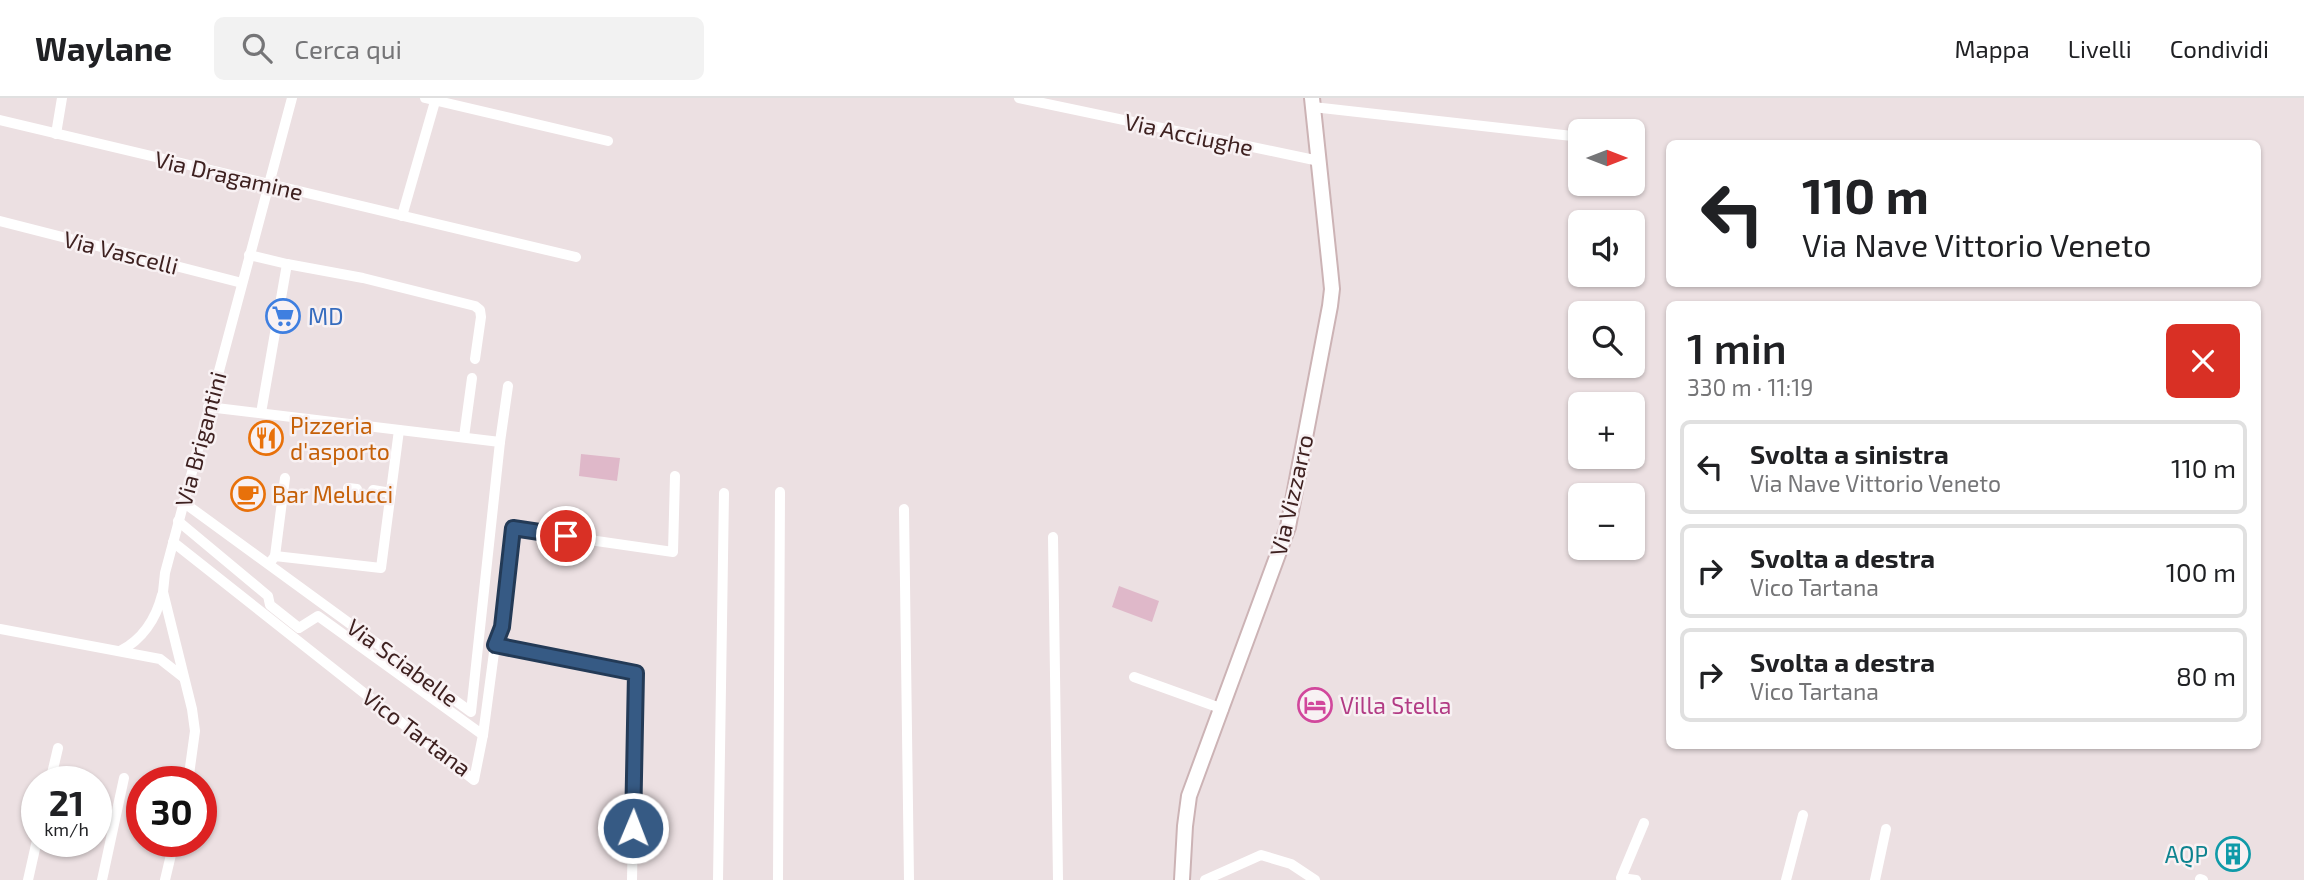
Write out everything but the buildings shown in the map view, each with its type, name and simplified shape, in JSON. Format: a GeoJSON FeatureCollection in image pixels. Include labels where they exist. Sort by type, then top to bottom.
{"type":"FeatureCollection","features":[{"type":"Feature","properties":{"kind":"street"},"geometry":{"type":"LineString","coordinates":[[57,134],[62,98]]}},
{"type":"Feature","properties":{"kind":"street","name":"Via Brigantini"},"geometry":{"type":"LineString","coordinates":[[190,766],[195,731],[163,593],[178,521],[292,98]]}},
{"type":"Feature","properties":{"kind":"street","name":"Via Acciughe"},"geometry":{"type":"LineString","coordinates":[[1019,98],[1319,161]]}},
{"type":"Feature","properties":{"kind":"street"},"geometry":{"type":"LineString","coordinates":[[402,216],[432,99],[608,141]]}},
{"type":"Feature","properties":{"kind":"street"},"geometry":{"type":"LineString","coordinates":[[1313,103],[1568,135]]}},
{"type":"Feature","properties":{"kind":"street","name":"Via Vizzarro"},"geometry":{"type":"LineString","coordinates":[[1182,880],[1189,796],[1223,709],[1287,527],[1330,306],[1332,289],[1313,103]]}},
{"type":"Feature","properties":{"kind":"street","name":"Via Dragamine"},"geometry":{"type":"LineString","coordinates":[[0,120],[576,257]]}},
{"type":"Feature","properties":{"kind":"street","name":"Via Vascelli"},"geometry":{"type":"LineString","coordinates":[[0,221],[242,284]]}},
{"type":"Feature","properties":{"kind":"street"},"geometry":{"type":"LineString","coordinates":[[250,255],[363,278],[475,306],[480,310],[481,317],[475,359]]}},
{"type":"Feature","properties":{"kind":"street"},"geometry":{"type":"LineString","coordinates":[[261,413],[287,264]]}},
{"type":"Feature","properties":{"kind":"street"},"geometry":{"type":"LineString","coordinates":[[464,438],[472,378]]}},
{"type":"Feature","properties":{"kind":"street"},"geometry":{"type":"LineString","coordinates":[[208,407],[500,442],[508,386]]}},
{"type":"Feature","properties":{"kind":"street"},"geometry":{"type":"LineString","coordinates":[[285,478],[272,560],[381,568],[399,430]]}},
{"type":"Feature","properties":{"kind":"street","name":"Via Sciabelle"},"geometry":{"type":"LineString","coordinates":[[183,502],[272,560],[471,712],[500,442]]}},
{"type":"Feature","properties":{"kind":"street","name":"Vico Tartana"},"geometry":{"type":"LineString","coordinates":[[173,542],[474,780],[495,645],[502,627],[513,528],[673,552],[675,476]]}},
{"type":"Feature","properties":{"kind":"street"},"geometry":{"type":"LineString","coordinates":[[373,490],[391,493]]}},
{"type":"Feature","properties":{"kind":"street"},"geometry":{"type":"LineString","coordinates":[[778,880],[780,492]]}},
{"type":"Feature","properties":{"kind":"street"},"geometry":{"type":"LineString","coordinates":[[718,880],[724,494]]}},
{"type":"Feature","properties":{"kind":"street"},"geometry":{"type":"LineString","coordinates":[[904,509],[909,880]]}},
{"type":"Feature","properties":{"kind":"street","name":"Via Sciabelle"},"geometry":{"type":"LineString","coordinates":[[178,521],[268,596],[270,605],[299,628],[318,616],[483,735]]}},
{"type":"Feature","properties":{"kind":"street"},"geometry":{"type":"LineString","coordinates":[[1053,537],[1058,880]]}},
{"type":"Feature","properties":{"kind":"street"},"geometry":{"type":"LineString","coordinates":[[120,651],[135,643],[144,633],[160,605],[163,593]]}},
{"type":"Feature","properties":{"kind":"street"},"geometry":{"type":"LineString","coordinates":[[144,633],[154,628],[171,628]]}},
{"type":"Feature","properties":{"kind":"street"},"geometry":{"type":"LineString","coordinates":[[0,629],[160,659],[184,677]]}},
{"type":"Feature","properties":{"kind":"street"},"geometry":{"type":"LineString","coordinates":[[495,645],[636,673],[632,880]]}},
{"type":"Feature","properties":{"kind":"street"},"geometry":{"type":"LineString","coordinates":[[160,659],[177,652]]}},
{"type":"Feature","properties":{"kind":"street"},"geometry":{"type":"LineString","coordinates":[[1134,677],[1223,709]]}},
{"type":"Feature","properties":{"kind":"street"},"geometry":{"type":"LineString","coordinates":[[54,766],[58,748]]}},
{"type":"Feature","properties":{"kind":"street"},"geometry":{"type":"LineString","coordinates":[[102,880],[124,778]]}},
{"type":"Feature","properties":{"kind":"street"},"geometry":{"type":"LineString","coordinates":[[1786,880],[1803,815]]}},
{"type":"Feature","properties":{"kind":"street"},"geometry":{"type":"LineString","coordinates":[[1636,880],[1621,878],[1644,823]]}},
{"type":"Feature","properties":{"kind":"street"},"geometry":{"type":"LineString","coordinates":[[1875,880],[1886,829]]}},
{"type":"Feature","properties":{"kind":"street"},"geometry":{"type":"LineString","coordinates":[[1205,880],[1253,857],[1268,856],[1291,864],[1315,880]]}},
{"type":"Feature","properties":{"kind":"street"},"geometry":{"type":"LineString","coordinates":[[28,880],[33,857]]}},
{"type":"Feature","properties":{"kind":"street"},"geometry":{"type":"LineString","coordinates":[[164,880],[170,857]]}},
{"type":"Feature","properties":{"kind":"street"},"geometry":{"type":"LineString","coordinates":[[1236,867],[1237,880]]}},
{"type":"Feature","properties":{"kind":"shaded area"},"geometry":{"type":"Polygon","coordinates":[[[581,454],[620,458],[617,481],[579,476],[581,454]]]}},
{"type":"Feature","properties":{"kind":"shaded area"},"geometry":{"type":"Polygon","coordinates":[[[1119,586],[1159,601],[1152,622],[1112,607],[1119,586]]]}},
{"type":"Feature","properties":{"kind":"place","name":"MD"},"geometry":{"type":"Point","coordinates":[283,316]}},
{"type":"Feature","properties":{"kind":"place","name":"Pizzeria d'asporto"},"geometry":{"type":"Point","coordinates":[266,438]}},
{"type":"Feature","properties":{"kind":"place","name":"Bar Melucci"},"geometry":{"type":"Point","coordinates":[248,494]}},
{"type":"Feature","properties":{"kind":"place","name":"Villa Stella"},"geometry":{"type":"Point","coordinates":[1315,705]}},
{"type":"Feature","properties":{"kind":"place","name":"AQP"},"geometry":{"type":"Point","coordinates":[2233,854]}},
{"type":"Feature","properties":{"kind":"route"},"geometry":{"type":"LineString","coordinates":[[566,536],[513,528],[502,627],[495,645],[636,673],[633,828]]}}]}
